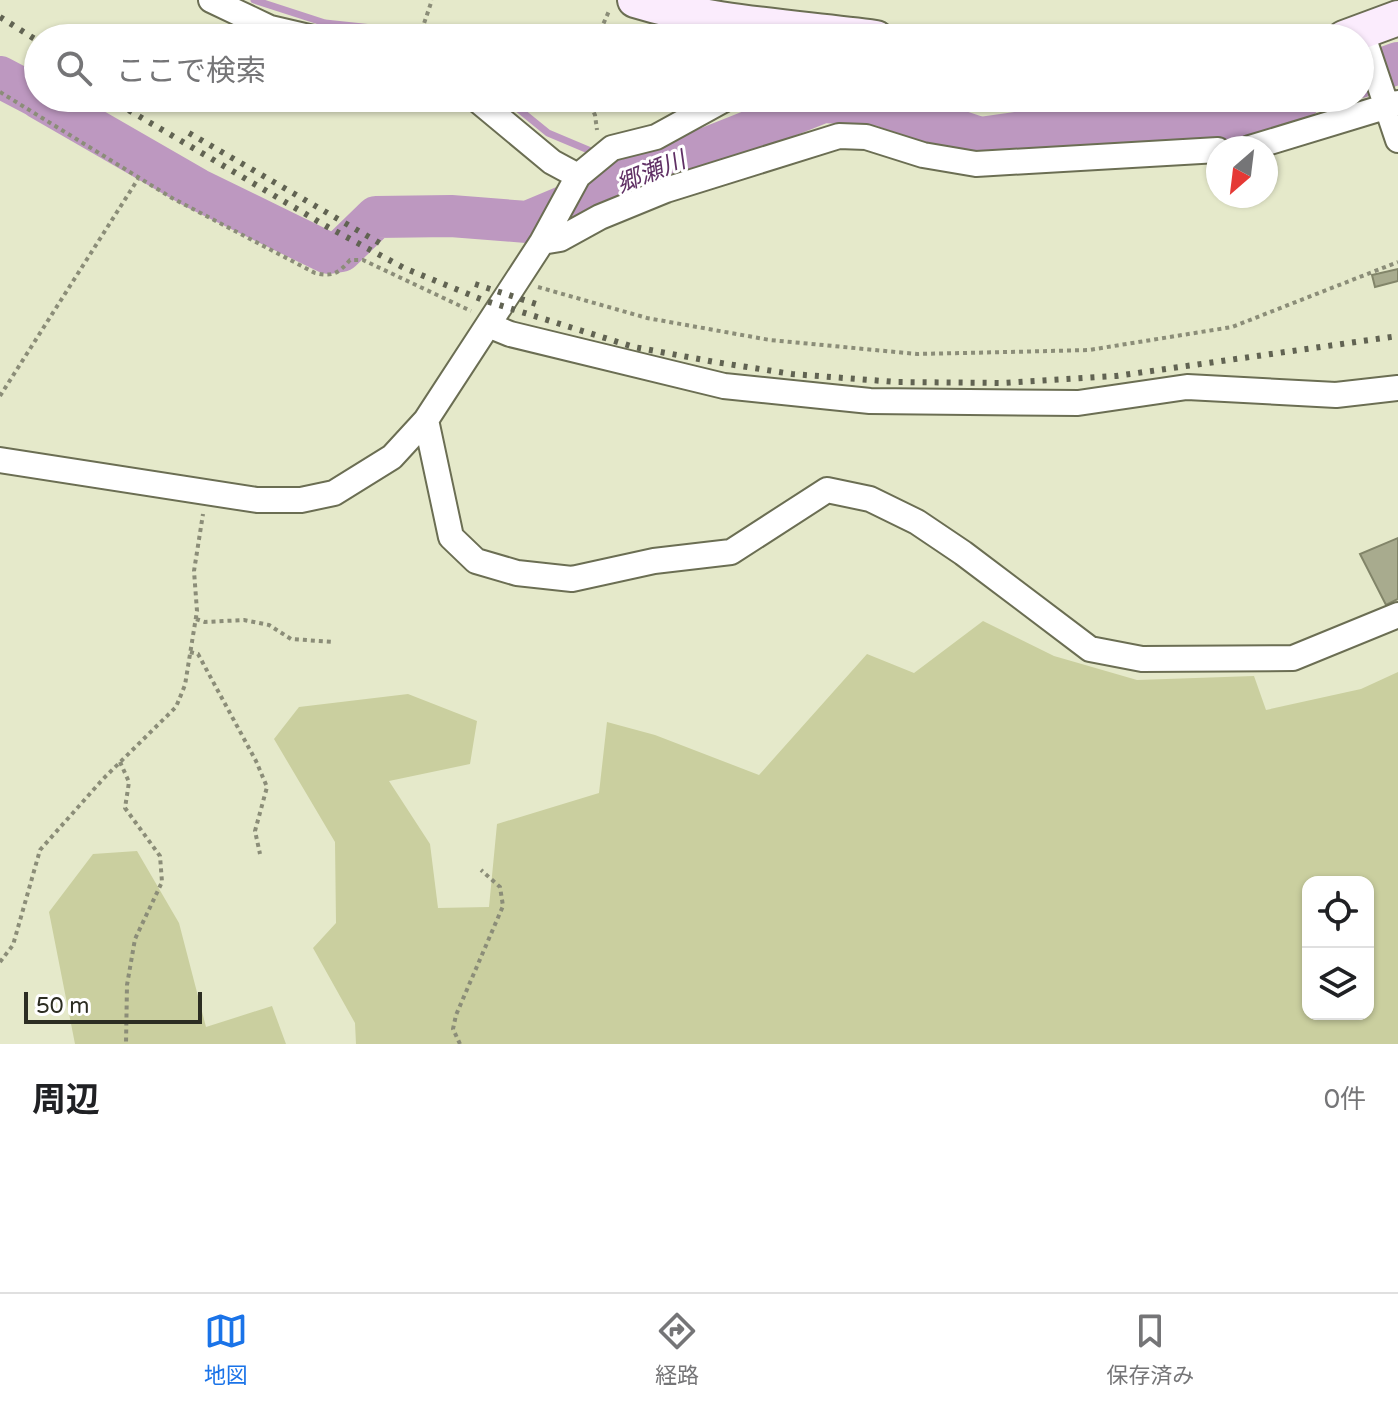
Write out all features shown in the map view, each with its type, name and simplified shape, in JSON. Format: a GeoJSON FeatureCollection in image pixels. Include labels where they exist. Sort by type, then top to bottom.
{"type":"FeatureCollection","features":[{"type":"Feature","properties":{"kind":"main road"},"geometry":{"type":"LineString","coordinates":[[635,0],[665,9],[750,24]]}},
{"type":"Feature","properties":{"kind":"main road"},"geometry":{"type":"LineString","coordinates":[[1374,31],[1398,18]]}},
{"type":"Feature","properties":{"kind":"street"},"geometry":{"type":"LineString","coordinates":[[211,0],[262,24]]}},
{"type":"Feature","properties":{"kind":"street"},"geometry":{"type":"LineString","coordinates":[[1374,71],[1392,106],[1398,140]]}},
{"type":"Feature","properties":{"kind":"street"},"geometry":{"type":"LineString","coordinates":[[492,112],[552,162],[582,172]]}},
{"type":"Feature","properties":{"kind":"street"},"geometry":{"type":"LineString","coordinates":[[0,460],[257,500],[301,500],[334,493],[392,457],[426,420],[544,237],[582,172],[612,148],[656,137],[702,112]]}},
{"type":"Feature","properties":{"kind":"street"},"geometry":{"type":"LineString","coordinates":[[1278,140],[1372,112]]}},
{"type":"Feature","properties":{"kind":"street"},"geometry":{"type":"LineString","coordinates":[[544,237],[560,239],[600,217],[666,190],[839,136],[866,137],[923,155],[976,164],[1206,151]]}},
{"type":"Feature","properties":{"kind":"street"},"geometry":{"type":"LineString","coordinates":[[490,322],[510,334],[724,386],[870,401],[1078,403],[1187,387],[1336,395],[1398,388]]}},
{"type":"Feature","properties":{"kind":"street"},"geometry":{"type":"LineString","coordinates":[[426,420],[451,537],[476,561],[517,573],[572,579],[654,561],[731,552],[827,490],[870,499],[917,522],[1090,649],[1142,659],[1293,658],[1398,615]]}},
{"type":"Feature","properties":{"kind":"path"},"geometry":{"type":"LineString","coordinates":[[424,24],[432,0]]}},
{"type":"Feature","properties":{"kind":"path"},"geometry":{"type":"LineString","coordinates":[[603,24],[614,0]]}},
{"type":"Feature","properties":{"kind":"path"},"geometry":{"type":"LineString","coordinates":[[0,92],[24,107]]}},
{"type":"Feature","properties":{"kind":"path"},"geometry":{"type":"LineString","coordinates":[[32,112],[139,178],[315,273],[329,277],[339,272],[350,260],[363,260],[490,322]]}},
{"type":"Feature","properties":{"kind":"path"},"geometry":{"type":"LineString","coordinates":[[594,112],[595,128],[612,148]]}},
{"type":"Feature","properties":{"kind":"path"},"geometry":{"type":"LineString","coordinates":[[0,396],[139,178]]}},
{"type":"Feature","properties":{"kind":"path"},"geometry":{"type":"LineString","coordinates":[[518,278],[547,291],[647,318],[770,340],[917,354],[1089,350],[1232,327],[1398,262]]}},
{"type":"Feature","properties":{"kind":"path"},"geometry":{"type":"LineString","coordinates":[[0,962],[13,945],[40,850],[120,762],[176,707],[185,685],[196,619],[194,571],[207,492]]}},
{"type":"Feature","properties":{"kind":"path"},"geometry":{"type":"LineString","coordinates":[[196,619],[205,622],[244,620],[269,625],[291,639],[334,642]]}},
{"type":"Feature","properties":{"kind":"path"},"geometry":{"type":"LineString","coordinates":[[190,652],[198,654],[267,787],[255,831],[260,854]]}},
{"type":"Feature","properties":{"kind":"path"},"geometry":{"type":"LineString","coordinates":[[120,762],[129,782],[125,808],[160,856],[162,882],[135,939],[127,985],[126,1044]]}},
{"type":"Feature","properties":{"kind":"path"},"geometry":{"type":"LineString","coordinates":[[460,1044],[453,1029],[456,1015],[503,906],[500,887],[481,870]]}},
{"type":"Feature","properties":{"kind":"green space"},"geometry":{"type":"Polygon","coordinates":[[[983,621],[1054,656],[1137,680],[1254,676],[1266,710],[1361,689],[1398,672],[1398,1044],[356,1044],[355,1023],[313,948],[336,923],[335,842],[274,739],[299,707],[408,694],[477,721],[470,764],[389,781],[430,844],[438,908],[489,907],[497,824],[599,793],[607,722],[655,735],[759,775],[867,654],[914,673],[983,621]]]}},
{"type":"Feature","properties":{"kind":"green space"},"geometry":{"type":"Polygon","coordinates":[[[137,851],[179,923],[206,1027],[272,1006],[286,1044],[75,1044],[49,912],[93,854],[137,851]]]}},
{"type":"Feature","properties":{"kind":"building"},"geometry":{"type":"Polygon","coordinates":[[[1398,269],[1398,281],[1375,287],[1372,275],[1398,269]]]}},
{"type":"Feature","properties":{"kind":"building"},"geometry":{"type":"Polygon","coordinates":[[[1398,538],[1398,599],[1386,605],[1360,554],[1398,538]]]}},
{"type":"Feature","properties":{"kind":"waterway"},"geometry":{"type":"LineString","coordinates":[[254,0],[334,24]]}},
{"type":"Feature","properties":{"kind":"waterway","name":"郷瀬川"},"geometry":{"type":"LineString","coordinates":[[1374,72],[1398,63]]}},
{"type":"Feature","properties":{"kind":"waterway","name":"郷瀬川"},"geometry":{"type":"LineString","coordinates":[[0,77],[24,90]]}},
{"type":"Feature","properties":{"kind":"waterway","name":"郷瀬川"},"geometry":{"type":"LineString","coordinates":[[63,112],[197,189],[328,253],[341,251],[376,217],[451,216],[527,222],[798,112]]}},
{"type":"Feature","properties":{"kind":"waterway"},"geometry":{"type":"LineString","coordinates":[[522,112],[548,133],[624,165],[632,178]]}},
{"type":"Feature","properties":{"kind":"waterway","name":"郷瀬川"},"geometry":{"type":"LineString","coordinates":[[901,112],[980,138],[1081,124],[1235,122],[1262,112]]}},
{"type":"Feature","properties":{"kind":"railway"},"geometry":{"type":"LineString","coordinates":[[0,17],[24,32]]}},
{"type":"Feature","properties":{"kind":"railway"},"geometry":{"type":"LineString","coordinates":[[132,112],[404,268],[483,300],[634,347],[715,362],[792,374],[896,382],[1003,383],[1116,376],[1398,336]]}},
{"type":"Feature","properties":{"kind":"railway"},"geometry":{"type":"LineString","coordinates":[[189,133],[383,245]]}},
{"type":"Feature","properties":{"kind":"railway"},"geometry":{"type":"LineString","coordinates":[[475,284],[536,304]]}}]}
